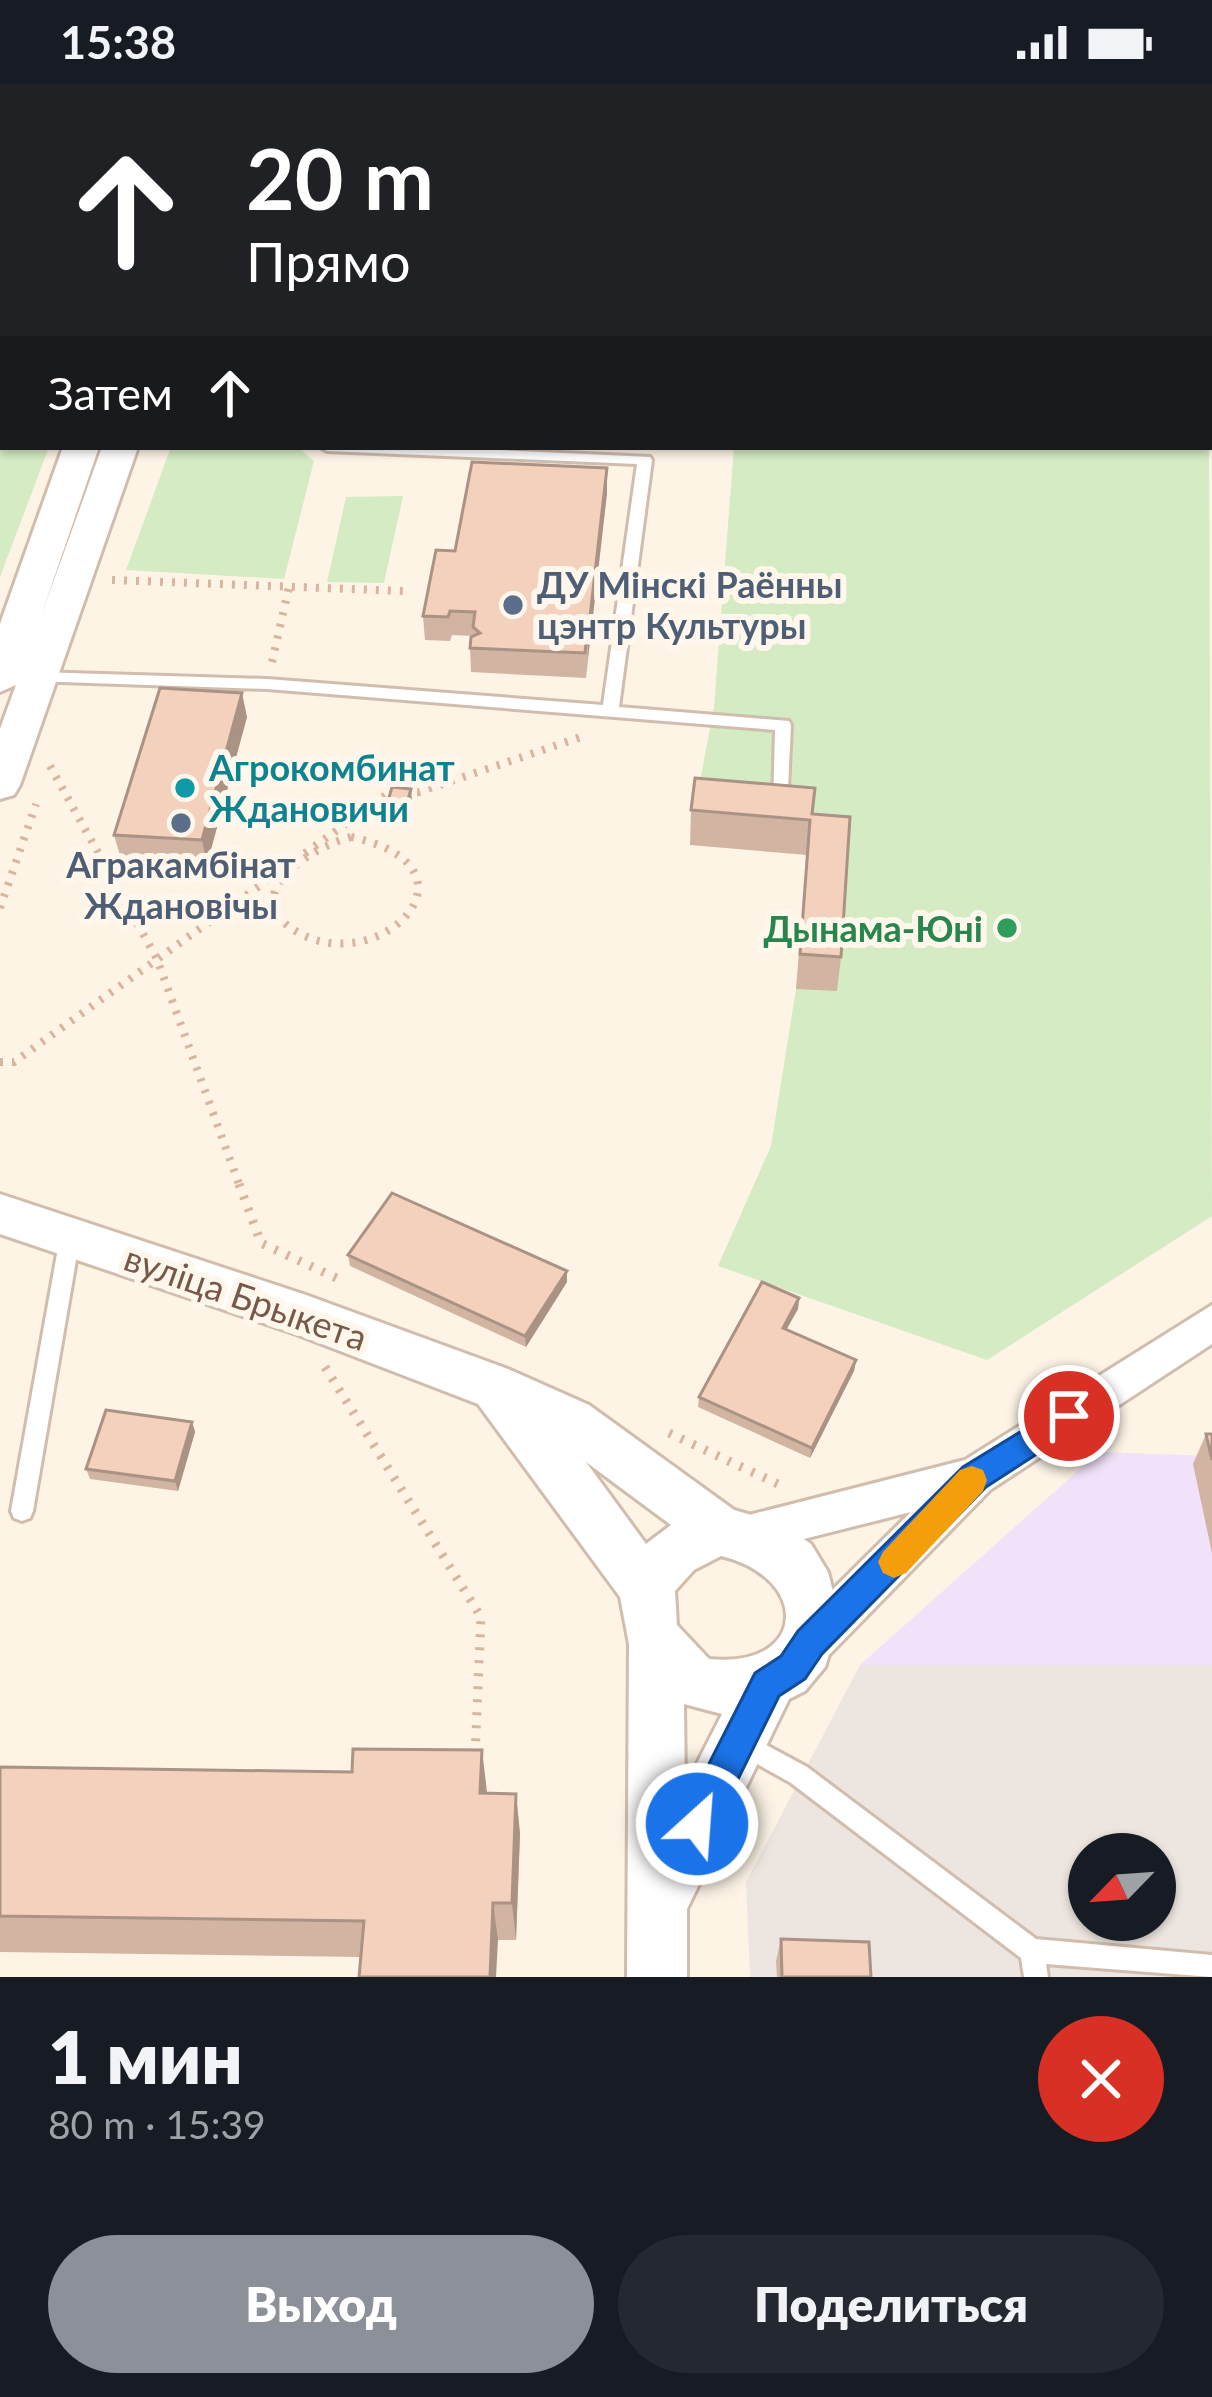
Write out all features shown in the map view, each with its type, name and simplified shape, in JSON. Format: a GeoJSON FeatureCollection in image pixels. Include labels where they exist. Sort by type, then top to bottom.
{"type":"FeatureCollection","features":[{"type":"Feature","properties":{"kind":"street"},"geometry":{"type":"LineString","coordinates":[[0,785],[80,450]]}},
{"type":"Feature","properties":{"kind":"street"},"geometry":{"type":"LineString","coordinates":[[20,691],[119,450]]}},
{"type":"Feature","properties":{"kind":"street","name":"вуліца Брыкета"},"geometry":{"type":"LineString","coordinates":[[0,1214],[307,1316],[490,1385],[572,1421],[734,1532]]}},
{"type":"Feature","properties":{"kind":"street"},"geometry":{"type":"LineString","coordinates":[[652,1619],[676,1670],[704,1686],[736,1691],[767,1684],[793,1667],[810,1643],[975,1477],[1212,1322]]}},
{"type":"Feature","properties":{"kind":"street","name":"вуліца Брыкета"},"geometry":{"type":"LineString","coordinates":[[490,1385],[549,1453],[652,1619]]}},
{"type":"Feature","properties":{"kind":"street"},"geometry":{"type":"LineString","coordinates":[[657,1977],[652,1619],[658,1569],[674,1550],[696,1537],[975,1477]]}},
{"type":"Feature","properties":{"kind":"street"},"geometry":{"type":"LineString","coordinates":[[734,1532],[774,1544],[796,1563],[810,1588],[815,1616],[810,1643]]}},
{"type":"Feature","properties":{"kind":"street"},"geometry":{"type":"LineString","coordinates":[[656,1907],[767,1684]]}},
{"type":"Feature","properties":{"kind":"lane"},"geometry":{"type":"LineString","coordinates":[[400,450],[645,460],[610,711]]}},
{"type":"Feature","properties":{"kind":"lane"},"geometry":{"type":"LineString","coordinates":[[20,691],[267,684],[783,724],[781,806]]}},
{"type":"Feature","properties":{"kind":"lane"},"geometry":{"type":"LineString","coordinates":[[22,1511],[70,1237]]}},
{"type":"Feature","properties":{"kind":"lane"},"geometry":{"type":"LineString","coordinates":[[738,1740],[799,1774],[1032,1951],[1212,1967]]}},
{"type":"Feature","properties":{"kind":"lane"},"geometry":{"type":"LineString","coordinates":[[1032,1951],[1036,1977]]}},
{"type":"Feature","properties":{"kind":"path"},"geometry":{"type":"LineString","coordinates":[[189,84],[231,84]]}},
{"type":"Feature","properties":{"kind":"path"},"geometry":{"type":"LineString","coordinates":[[104,599],[110,580],[404,591]]}},
{"type":"Feature","properties":{"kind":"path"},"geometry":{"type":"LineString","coordinates":[[267,684],[289,587]]}},
{"type":"Feature","properties":{"kind":"path"},"geometry":{"type":"LineString","coordinates":[[0,1062],[14,1062],[390,792],[418,791],[601,734]]}},
{"type":"Feature","properties":{"kind":"path"},"geometry":{"type":"LineString","coordinates":[[50,766],[157,959],[261,1243],[348,1284]]}},
{"type":"Feature","properties":{"kind":"path"},"geometry":{"type":"LineString","coordinates":[[287,866],[277,881],[277,904],[288,923],[309,937],[336,943],[364,941],[391,930],[411,913],[419,879],[396,848],[367,838],[318,843]]}},
{"type":"Feature","properties":{"kind":"path"},"geometry":{"type":"LineString","coordinates":[[344,1370],[322,1363],[481,1617],[475,1779]]}},
{"type":"Feature","properties":{"kind":"path"},"geometry":{"type":"LineString","coordinates":[[649,1424],[797,1493]]}},
{"type":"Feature","properties":{"kind":"shaded area"},"geometry":{"type":"Polygon","coordinates":[[[1099,1452],[1212,1456],[1212,1665],[860,1665],[1099,1452]]]}},
{"type":"Feature","properties":{"kind":"shaded area"},"geometry":{"type":"Polygon","coordinates":[[[860,1665],[1212,1665],[1212,1977],[750,1977],[746,1882],[860,1665]]]}},
{"type":"Feature","properties":{"kind":"green space"},"geometry":{"type":"Polygon","coordinates":[[[0,450],[48,450],[0,577],[0,450]]]}},
{"type":"Feature","properties":{"kind":"green space"},"geometry":{"type":"Polygon","coordinates":[[[170,450],[301,450],[314,461],[284,579],[126,570],[170,450]]]}},
{"type":"Feature","properties":{"kind":"green space","name":"Дынама-Юні"},"geometry":{"type":"Polygon","coordinates":[[[734,450],[1209,450],[1212,1216],[987,1360],[718,1266],[771,1146],[796,989],[807,856],[694,813],[714,707],[734,450]]]}},
{"type":"Feature","properties":{"kind":"green space"},"geometry":{"type":"Polygon","coordinates":[[[403,496],[384,583],[327,582],[346,497],[403,496]]]}},
{"type":"Feature","properties":{"kind":"building","name":"ДУ Мінскі Раённы цэнтр Культуры"},"geometry":{"type":"Polygon","coordinates":[[[472,462],[607,468],[588,634],[581,634],[585,653],[470,648],[471,637],[480,633],[473,627],[475,612],[423,616],[436,550],[455,551],[472,462]]]}},
{"type":"Feature","properties":{"kind":"building","name":"Агрокомбинат Ждановичи"},"geometry":{"type":"Polygon","coordinates":[[[160,688],[242,693],[202,840],[114,835],[160,688]]]}},
{"type":"Feature","properties":{"kind":"building"},"geometry":{"type":"Polygon","coordinates":[[[695,778],[815,788],[812,814],[850,817],[841,957],[800,954],[810,820],[691,810],[695,778]]]}},
{"type":"Feature","properties":{"kind":"building"},"geometry":{"type":"Polygon","coordinates":[[[392,787],[411,789],[405,810],[386,808],[392,787]]]}},
{"type":"Feature","properties":{"kind":"building"},"geometry":{"type":"Polygon","coordinates":[[[392,1193],[567,1271],[525,1336],[348,1255],[392,1193]]]}},
{"type":"Feature","properties":{"kind":"building"},"geometry":{"type":"Polygon","coordinates":[[[762,1282],[799,1298],[783,1328],[856,1360],[812,1448],[699,1397],[762,1282]]]}},
{"type":"Feature","properties":{"kind":"building"},"geometry":{"type":"Polygon","coordinates":[[[106,1410],[192,1422],[175,1481],[86,1469],[106,1410]]]}},
{"type":"Feature","properties":{"kind":"building"},"geometry":{"type":"Polygon","coordinates":[[[353,1749],[482,1750],[480,1793],[516,1794],[512,1903],[493,1903],[490,1977],[359,1977],[364,1921],[0,1916],[0,1767],[352,1772],[353,1749]]]}},
{"type":"Feature","properties":{"kind":"building"},"geometry":{"type":"Polygon","coordinates":[[[781,1939],[869,1942],[871,1977],[782,1977],[781,1939]]]}},
{"type":"Feature","properties":{"kind":"slow traffic"},"geometry":{"type":"LineString","coordinates":[[894,1562],[972,1480]]}},
{"type":"Feature","properties":{"kind":"place","name":"ДУ Мінскі Раённы цэнтр Культуры"},"geometry":{"type":"Point","coordinates":[513,605]}},
{"type":"Feature","properties":{"kind":"place","name":"Агрокомбинат Ждановичи"},"geometry":{"type":"Point","coordinates":[185,788]}},
{"type":"Feature","properties":{"kind":"place","name":"Агракамбінат Ждановічы"},"geometry":{"type":"Point","coordinates":[181,823]}},
{"type":"Feature","properties":{"kind":"place","name":"Дынама-Юні"},"geometry":{"type":"Point","coordinates":[1007,928]}},
{"type":"Feature","properties":{"kind":"route"},"geometry":{"type":"LineString","coordinates":[[697,1824],[767,1684],[793,1667],[810,1643],[975,1477],[1069,1416]]}}]}
